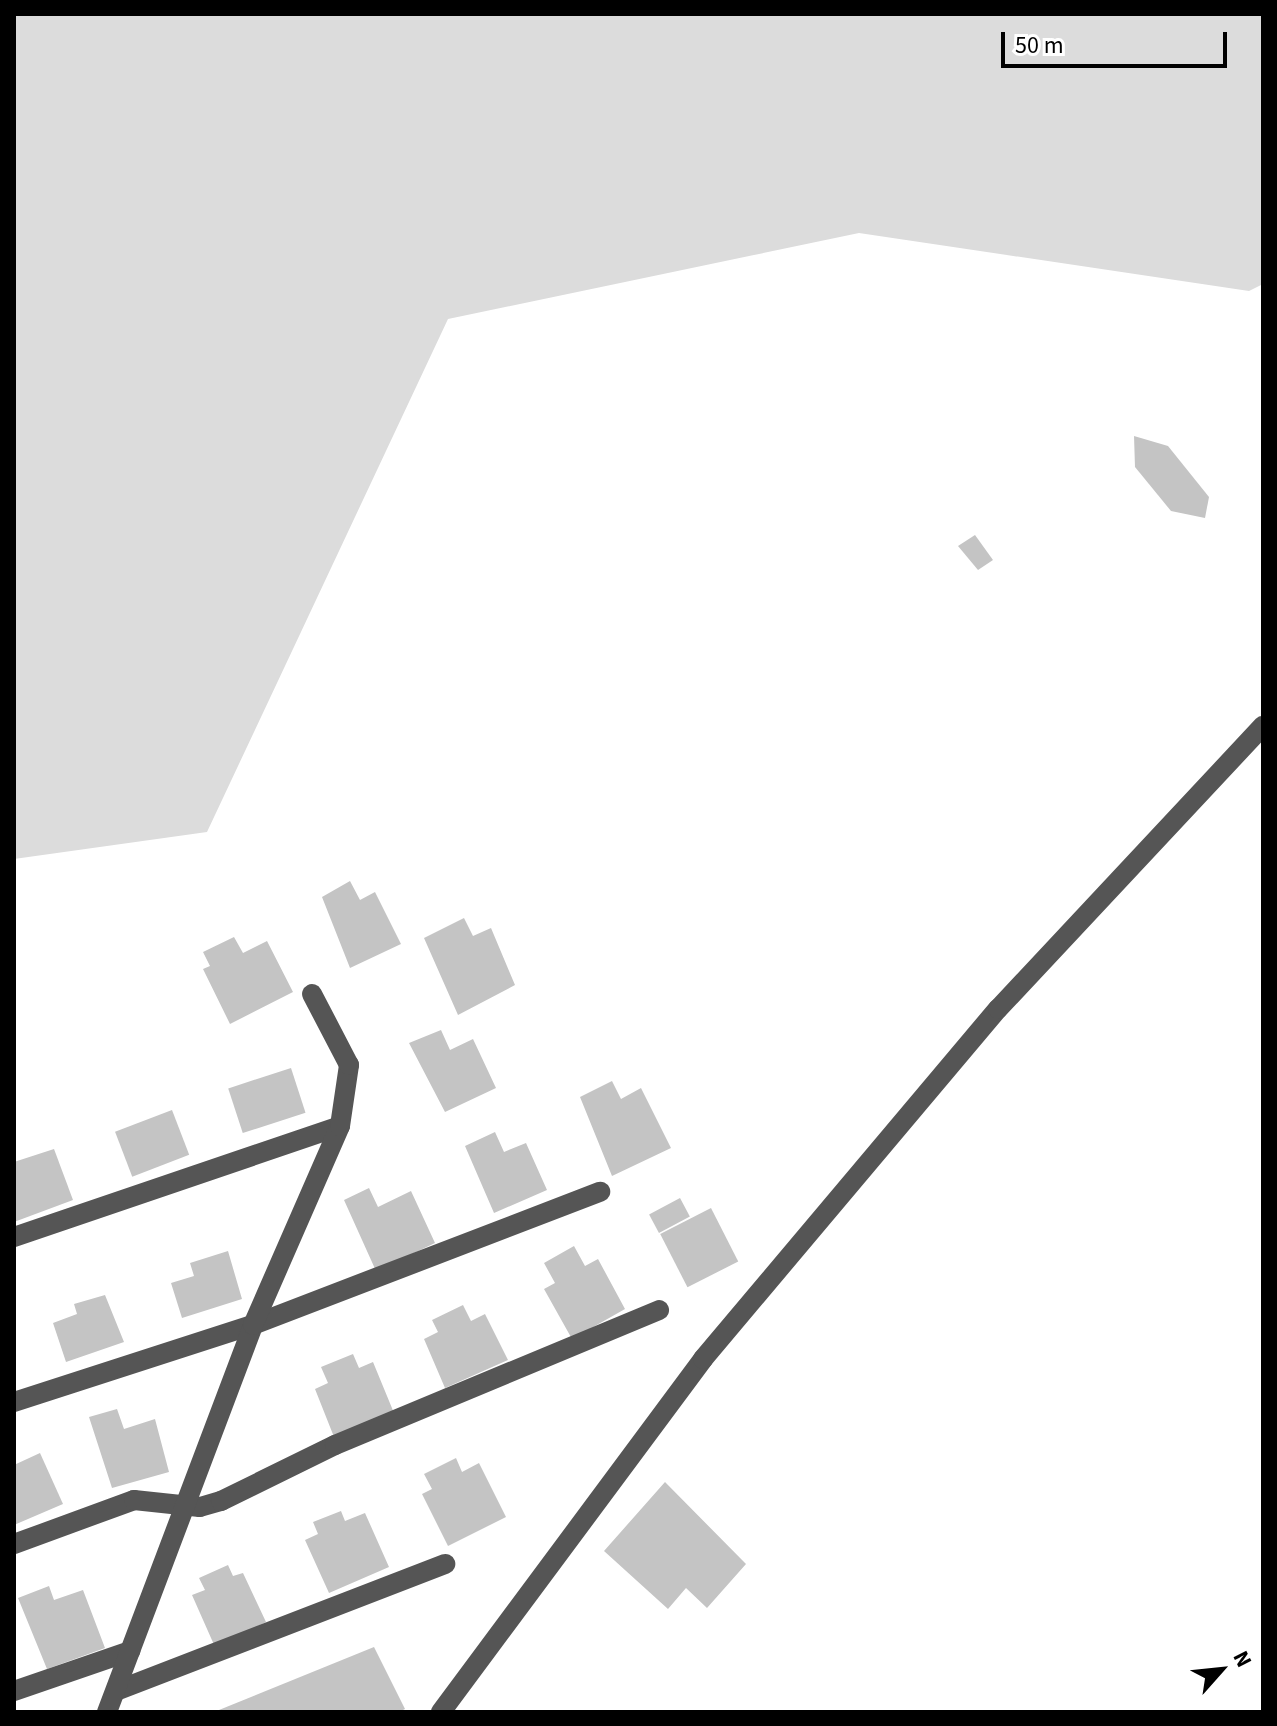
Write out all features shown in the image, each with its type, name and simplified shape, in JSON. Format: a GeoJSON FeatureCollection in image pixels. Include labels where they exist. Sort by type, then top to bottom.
{"type":"FeatureCollection","features":[{"type":"Feature","properties":{"kind":"street"},"geometry":{"type":"LineString","coordinates":[[441,1712],[703,1359],[998,1009],[1263,726]]}},
{"type":"Feature","properties":{"kind":"street"},"geometry":{"type":"LineString","coordinates":[[107,1712],[253,1325],[340,1126],[349,1065],[312,994]]}},
{"type":"Feature","properties":{"kind":"street"},"geometry":{"type":"LineString","coordinates":[[14,1237],[340,1126]]}},
{"type":"Feature","properties":{"kind":"street"},"geometry":{"type":"LineString","coordinates":[[14,1402],[253,1325],[600,1192]]}},
{"type":"Feature","properties":{"kind":"street"},"geometry":{"type":"LineString","coordinates":[[14,1544],[134,1500],[182,1507],[221,1501],[335,1445],[659,1310]]}},
{"type":"Feature","properties":{"kind":"street"},"geometry":{"type":"LineString","coordinates":[[116,1691],[445,1564]]}},
{"type":"Feature","properties":{"kind":"street"},"geometry":{"type":"LineString","coordinates":[[14,1691],[130,1651]]}},
{"type":"Feature","properties":{"kind":"shaded area"},"geometry":{"type":"Polygon","coordinates":[[[14,14],[1263,14],[1263,284],[1249,291],[859,233],[448,319],[207,832],[14,859],[14,14]]]}},
{"type":"Feature","properties":{"kind":"building"},"geometry":{"type":"Polygon","coordinates":[[[1134,436],[1168,446],[1209,497],[1205,518],[1171,511],[1135,467],[1134,436]]]}},
{"type":"Feature","properties":{"kind":"building"},"geometry":{"type":"Polygon","coordinates":[[[975,535],[993,560],[978,570],[958,546],[975,535]]]}},
{"type":"Feature","properties":{"kind":"building"},"geometry":{"type":"Polygon","coordinates":[[[350,881],[360,900],[375,892],[401,944],[350,968],[322,897],[350,881]]]}},
{"type":"Feature","properties":{"kind":"building"},"geometry":{"type":"Polygon","coordinates":[[[464,918],[473,936],[491,928],[515,985],[458,1015],[424,938],[464,918]]]}},
{"type":"Feature","properties":{"kind":"building"},"geometry":{"type":"Polygon","coordinates":[[[234,937],[243,953],[267,941],[293,992],[230,1024],[203,969],[210,966],[203,952],[234,937]]]}},
{"type":"Feature","properties":{"kind":"building"},"geometry":{"type":"Polygon","coordinates":[[[441,1030],[450,1050],[473,1039],[496,1088],[445,1112],[409,1043],[441,1030]]]}},
{"type":"Feature","properties":{"kind":"building"},"geometry":{"type":"Polygon","coordinates":[[[291,1068],[306,1113],[243,1133],[228,1088],[291,1068]]]}},
{"type":"Feature","properties":{"kind":"building"},"geometry":{"type":"Polygon","coordinates":[[[612,1081],[621,1099],[641,1088],[671,1148],[612,1176],[580,1097],[612,1081]]]}},
{"type":"Feature","properties":{"kind":"building"},"geometry":{"type":"Polygon","coordinates":[[[172,1110],[189,1155],[132,1177],[115,1132],[172,1110]]]}},
{"type":"Feature","properties":{"kind":"building"},"geometry":{"type":"Polygon","coordinates":[[[495,1132],[504,1152],[526,1143],[547,1190],[494,1213],[465,1146],[495,1132]]]}},
{"type":"Feature","properties":{"kind":"building"},"geometry":{"type":"Polygon","coordinates":[[[54,1149],[73,1200],[14,1222],[14,1162],[54,1149]]]}},
{"type":"Feature","properties":{"kind":"building"},"geometry":{"type":"Polygon","coordinates":[[[369,1188],[378,1207],[411,1191],[435,1243],[376,1271],[344,1200],[369,1188]]]}},
{"type":"Feature","properties":{"kind":"building"},"geometry":{"type":"Polygon","coordinates":[[[680,1198],[690,1217],[659,1233],[649,1214],[680,1198]]]}},
{"type":"Feature","properties":{"kind":"building"},"geometry":{"type":"Polygon","coordinates":[[[711,1208],[738,1261],[687,1287],[660,1234],[711,1208]]]}},
{"type":"Feature","properties":{"kind":"building"},"geometry":{"type":"Polygon","coordinates":[[[574,1246],[585,1266],[598,1259],[625,1309],[572,1339],[544,1289],[555,1283],[544,1263],[574,1246]]]}},
{"type":"Feature","properties":{"kind":"building"},"geometry":{"type":"Polygon","coordinates":[[[228,1251],[242,1299],[182,1318],[171,1283],[194,1276],[190,1263],[228,1251]]]}},
{"type":"Feature","properties":{"kind":"building"},"geometry":{"type":"Polygon","coordinates":[[[105,1295],[124,1342],[66,1362],[53,1323],[77,1314],[74,1304],[105,1295]]]}},
{"type":"Feature","properties":{"kind":"building"},"geometry":{"type":"Polygon","coordinates":[[[463,1305],[471,1321],[485,1314],[508,1360],[445,1388],[424,1339],[438,1332],[432,1320],[463,1305]]]}},
{"type":"Feature","properties":{"kind":"building"},"geometry":{"type":"Polygon","coordinates":[[[353,1354],[359,1368],[373,1362],[394,1413],[334,1437],[315,1389],[328,1383],[321,1367],[353,1354]]]}},
{"type":"Feature","properties":{"kind":"building"},"geometry":{"type":"Polygon","coordinates":[[[117,1409],[124,1429],[155,1419],[169,1472],[112,1488],[89,1417],[117,1409]]]}},
{"type":"Feature","properties":{"kind":"building"},"geometry":{"type":"Polygon","coordinates":[[[40,1453],[63,1504],[14,1525],[14,1465],[40,1453]]]}},
{"type":"Feature","properties":{"kind":"building"},"geometry":{"type":"Polygon","coordinates":[[[456,1458],[462,1472],[479,1463],[506,1517],[448,1546],[422,1494],[432,1489],[424,1474],[456,1458]]]}},
{"type":"Feature","properties":{"kind":"building"},"geometry":{"type":"Polygon","coordinates":[[[665,1482],[746,1564],[707,1608],[686,1588],[668,1609],[604,1551],[665,1482]]]}},
{"type":"Feature","properties":{"kind":"building"},"geometry":{"type":"Polygon","coordinates":[[[341,1511],[345,1521],[365,1513],[389,1567],[329,1593],[305,1540],[318,1534],[313,1522],[341,1511]]]}},
{"type":"Feature","properties":{"kind":"building"},"geometry":{"type":"Polygon","coordinates":[[[228,1565],[233,1576],[243,1573],[266,1622],[215,1647],[192,1595],[205,1590],[199,1578],[228,1565]]]}},
{"type":"Feature","properties":{"kind":"building"},"geometry":{"type":"Polygon","coordinates":[[[49,1586],[54,1600],[83,1590],[105,1648],[47,1669],[18,1598],[49,1586]]]}},
{"type":"Feature","properties":{"kind":"building"},"geometry":{"type":"Polygon","coordinates":[[[374,1647],[405,1709],[399,1712],[214,1712],[374,1647]]]}}]}
